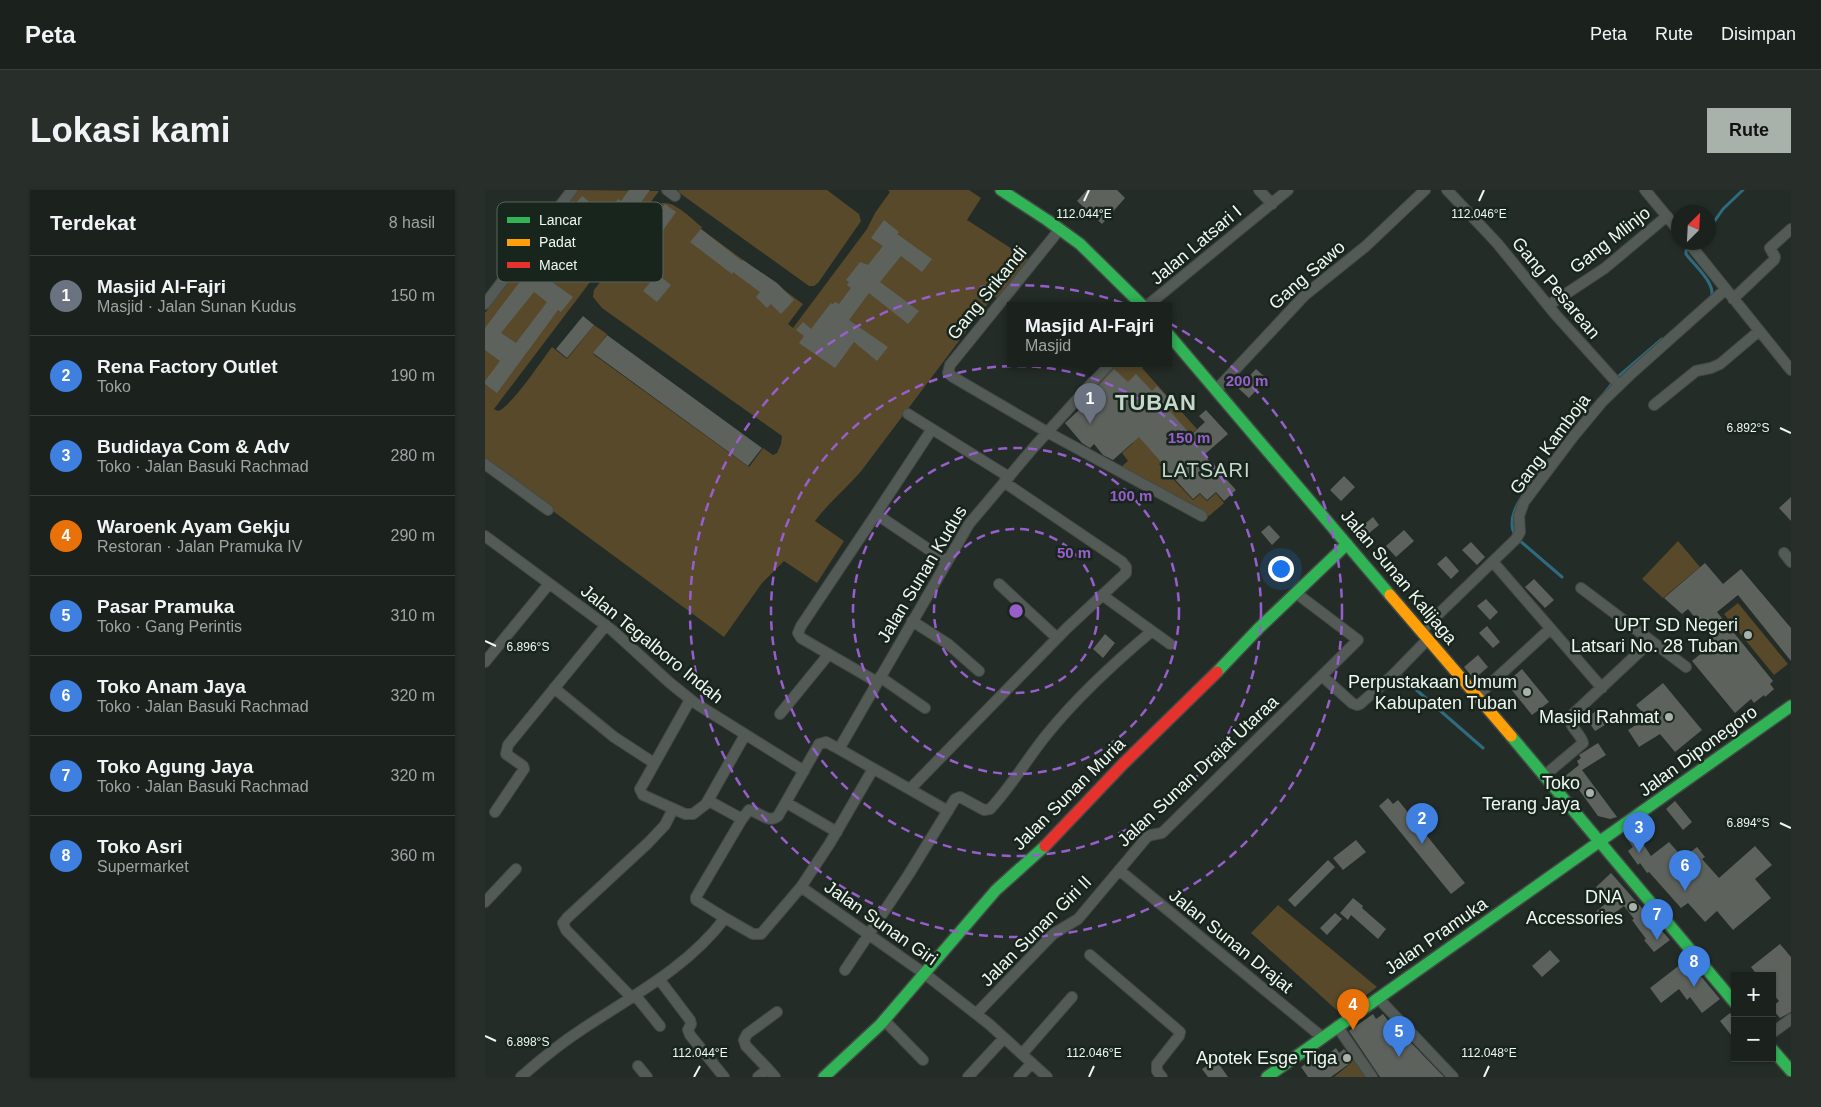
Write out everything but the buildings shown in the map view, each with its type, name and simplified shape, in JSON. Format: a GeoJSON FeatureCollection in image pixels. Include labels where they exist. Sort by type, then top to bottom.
{"type":"FeatureCollection","features":[{"type":"Feature","properties":{"kind":"main road"},"geometry":{"type":"LineString","coordinates":[[1005,191],[1089,253],[1139,302]]}},
{"type":"Feature","properties":{"kind":"main road","name":"Jalan Sunan Kalijaga"},"geometry":{"type":"LineString","coordinates":[[1172,339],[1601,842],[1731,998]]}},
{"type":"Feature","properties":{"kind":"main road","name":"Jalan Sunan Muria"},"geometry":{"type":"LineString","coordinates":[[824,1077],[884,1020],[996,890],[1043,848],[1123,764],[1347,544]]}},
{"type":"Feature","properties":{"kind":"main road","name":"Jalan Diponegoro"},"geometry":{"type":"LineString","coordinates":[[1601,842],[1791,706]]}},
{"type":"Feature","properties":{"kind":"main road","name":"Jalan Pramuka"},"geometry":{"type":"LineString","coordinates":[[1271,1076],[1321,1037],[1601,842]]}},
{"type":"Feature","properties":{"kind":"main road"},"geometry":{"type":"LineString","coordinates":[[1776,1054],[1791,1071]]}},
{"type":"Feature","properties":{"kind":"street"},"geometry":{"type":"LineString","coordinates":[[563,202],[572,190]]}},
{"type":"Feature","properties":{"kind":"street"},"geometry":{"type":"LineString","coordinates":[[1259,190],[1272,204]]}},
{"type":"Feature","properties":{"kind":"street","name":"Jalan Latsari I"},"geometry":{"type":"LineString","coordinates":[[1153,302],[1288,190]]}},
{"type":"Feature","properties":{"kind":"street","name":"Gang Sawo"},"geometry":{"type":"LineString","coordinates":[[1216,390],[1299,302],[1366,246],[1425,190]]}},
{"type":"Feature","properties":{"kind":"street","name":"Gang Pesarean"},"geometry":{"type":"LineString","coordinates":[[1447,190],[1497,243],[1549,306],[1619,385]]}},
{"type":"Feature","properties":{"kind":"street"},"geometry":{"type":"LineString","coordinates":[[1645,190],[1671,221]]}},
{"type":"Feature","properties":{"kind":"street","name":"Gang Mlinjo"},"geometry":{"type":"LineString","coordinates":[[1549,306],[1605,268],[1667,216]]}},
{"type":"Feature","properties":{"kind":"street","name":"Gang Srikandi"},"geometry":{"type":"LineString","coordinates":[[1047,432],[953,377],[947,371],[950,364],[1059,229]]}},
{"type":"Feature","properties":{"kind":"street"},"geometry":{"type":"LineString","coordinates":[[1733,299],[1774,260],[1775,256],[1770,248],[1791,229]]}},
{"type":"Feature","properties":{"kind":"street"},"geometry":{"type":"LineString","coordinates":[[1694,250],[1791,370]]}},
{"type":"Feature","properties":{"kind":"street"},"geometry":{"type":"LineString","coordinates":[[485,304],[502,282]]}},
{"type":"Feature","properties":{"kind":"street","name":"Gang Kamboja"},"geometry":{"type":"LineString","coordinates":[[1322,676],[1357,705],[1363,702],[1395,672],[1425,635],[1517,538],[1519,516],[1526,498],[1582,424],[1619,385],[1726,290]]}},
{"type":"Feature","properties":{"kind":"street"},"geometry":{"type":"LineString","coordinates":[[1654,405],[1696,371],[1720,364],[1759,331]]}},
{"type":"Feature","properties":{"kind":"street","name":"Jalan Sunan Kudus"},"geometry":{"type":"LineString","coordinates":[[839,749],[969,524],[1047,432],[1106,367]]}},
{"type":"Feature","properties":{"kind":"street"},"geometry":{"type":"LineString","coordinates":[[908,414],[1006,479],[1124,564],[1127,569],[1125,575],[1057,638],[910,789]]}},
{"type":"Feature","properties":{"kind":"street"},"geometry":{"type":"LineString","coordinates":[[925,708],[879,680],[801,638],[798,635],[798,631],[932,429]]}},
{"type":"Feature","properties":{"kind":"street"},"geometry":{"type":"LineString","coordinates":[[1047,432],[1202,516]]}},
{"type":"Feature","properties":{"kind":"street"},"geometry":{"type":"LineString","coordinates":[[485,464],[548,510]]}},
{"type":"Feature","properties":{"kind":"street"},"geometry":{"type":"LineString","coordinates":[[876,514],[946,561]]}},
{"type":"Feature","properties":{"kind":"street","name":"Jalan Tegalboro Indah"},"geometry":{"type":"LineString","coordinates":[[485,536],[606,625],[690,700],[804,771]]}},
{"type":"Feature","properties":{"kind":"street"},"geometry":{"type":"LineString","coordinates":[[1784,553],[1791,562]]}},
{"type":"Feature","properties":{"kind":"street"},"geometry":{"type":"LineString","coordinates":[[1493,562],[1601,688]]}},
{"type":"Feature","properties":{"kind":"street"},"geometry":{"type":"LineString","coordinates":[[485,662],[549,584]]}},
{"type":"Feature","properties":{"kind":"street"},"geometry":{"type":"LineString","coordinates":[[999,584],[1057,638]]}},
{"type":"Feature","properties":{"kind":"street"},"geometry":{"type":"LineString","coordinates":[[1581,588],[1686,667]]}},
{"type":"Feature","properties":{"kind":"street","name":"Jalan Sunan Drajat Utaraa"},"geometry":{"type":"LineString","coordinates":[[1119,870],[1147,837],[1162,832],[1358,640],[1296,593]]}},
{"type":"Feature","properties":{"kind":"street"},"geometry":{"type":"LineString","coordinates":[[1102,595],[1170,644]]}},
{"type":"Feature","properties":{"kind":"street"},"geometry":{"type":"LineString","coordinates":[[912,621],[948,644],[979,671]]}},
{"type":"Feature","properties":{"kind":"street"},"geometry":{"type":"LineString","coordinates":[[495,812],[524,769],[522,764],[508,756],[507,748],[606,625]]}},
{"type":"Feature","properties":{"kind":"street"},"geometry":{"type":"LineString","coordinates":[[1477,696],[1550,629]]}},
{"type":"Feature","properties":{"kind":"street"},"geometry":{"type":"LineString","coordinates":[[845,970],[958,797],[984,810],[990,809],[1047,734],[1075,701],[1101,675],[1152,631]]}},
{"type":"Feature","properties":{"kind":"street"},"geometry":{"type":"LineString","coordinates":[[1544,776],[1582,745],[1582,740],[1571,723],[1570,718],[1651,641]]}},
{"type":"Feature","properties":{"kind":"street"},"geometry":{"type":"LineString","coordinates":[[780,714],[829,654]]}},
{"type":"Feature","properties":{"kind":"street"},"geometry":{"type":"LineString","coordinates":[[554,688],[614,737],[654,763]]}},
{"type":"Feature","properties":{"kind":"street"},"geometry":{"type":"LineString","coordinates":[[690,700],[654,763],[641,788],[641,793],[690,815],[701,810],[709,801],[745,735]]}},
{"type":"Feature","properties":{"kind":"street"},"geometry":{"type":"LineString","coordinates":[[801,887],[761,934],[753,934],[699,903],[696,897],[742,818],[749,810],[770,819],[776,818],[787,803],[821,743],[826,742],[948,811]]}},
{"type":"Feature","properties":{"kind":"street","name":"Jalan Sunan Giri"},"geometry":{"type":"LineString","coordinates":[[873,769],[837,832],[801,887],[925,974],[976,1014],[1047,1077]]}},
{"type":"Feature","properties":{"kind":"street"},"geometry":{"type":"LineString","coordinates":[[709,801],[742,818]]}},
{"type":"Feature","properties":{"kind":"street"},"geometry":{"type":"LineString","coordinates":[[787,803],[837,832]]}},
{"type":"Feature","properties":{"kind":"street"},"geometry":{"type":"LineString","coordinates":[[660,1026],[633,996],[566,930],[563,923],[648,844],[665,825],[673,809]]}},
{"type":"Feature","properties":{"kind":"street"},"geometry":{"type":"LineString","coordinates":[[485,902],[515,868]]}},
{"type":"Feature","properties":{"kind":"street","name":"Jalan Sunan Giri II"},"geometry":{"type":"LineString","coordinates":[[976,1014],[1050,937],[1078,918],[1119,870]]}},
{"type":"Feature","properties":{"kind":"street","name":"Jalan Sunan Drajat"},"geometry":{"type":"LineString","coordinates":[[1119,870],[1321,1037]]}},
{"type":"Feature","properties":{"kind":"street"},"geometry":{"type":"LineString","coordinates":[[521,1077],[568,1039],[659,979],[692,954],[709,938],[725,918]]}},
{"type":"Feature","properties":{"kind":"street"},"geometry":{"type":"LineString","coordinates":[[1090,955],[1180,1032],[1179,1036],[1157,1064],[1157,1070],[1162,1077]]}},
{"type":"Feature","properties":{"kind":"street"},"geometry":{"type":"LineString","coordinates":[[659,979],[690,1020],[691,1024],[688,1029],[690,1034],[724,1077]]}},
{"type":"Feature","properties":{"kind":"street"},"geometry":{"type":"LineString","coordinates":[[1022,1054],[1072,997]]}},
{"type":"Feature","properties":{"kind":"street"},"geometry":{"type":"LineString","coordinates":[[1378,998],[1453,1077]]}},
{"type":"Feature","properties":{"kind":"street"},"geometry":{"type":"LineString","coordinates":[[775,1077],[746,1046],[744,1040],[750,1032],[777,1012]]}},
{"type":"Feature","properties":{"kind":"street"},"geometry":{"type":"LineString","coordinates":[[1776,1030],[1791,1018]]}},
{"type":"Feature","properties":{"kind":"street"},"geometry":{"type":"LineString","coordinates":[[884,1020],[923,1060]]}},
{"type":"Feature","properties":{"kind":"street"},"geometry":{"type":"LineString","coordinates":[[1337,1026],[1372,1077]]}},
{"type":"Feature","properties":{"kind":"street"},"geometry":{"type":"LineString","coordinates":[[967,1077],[1004,1038]]}},
{"type":"Feature","properties":{"kind":"street"},"geometry":{"type":"LineString","coordinates":[[1019,1077],[1032,1063]]}},
{"type":"Feature","properties":{"kind":"street"},"geometry":{"type":"LineString","coordinates":[[638,1066],[647,1077]]}},
{"type":"Feature","properties":{"kind":"street"},"geometry":{"type":"LineString","coordinates":[[758,1077],[768,1069]]}},
{"type":"Feature","properties":{"kind":"shaded area"},"geometry":{"type":"Polygon","coordinates":[[[577,190],[659,191],[651,202],[568,202],[577,190]]]}},
{"type":"Feature","properties":{"kind":"shaded area"},"geometry":{"type":"Polygon","coordinates":[[[678,190],[827,190],[859,214],[861,221],[818,283],[814,286],[809,286],[678,190]]]}},
{"type":"Feature","properties":{"kind":"shaded area"},"geometry":{"type":"Polygon","coordinates":[[[888,190],[969,190],[981,198],[967,220],[1031,261],[1000,300],[994,296],[862,470],[815,521],[844,541],[817,583],[784,561],[762,583],[724,637],[485,461],[485,313],[508,282],[590,282],[494,409],[498,411],[511,401],[552,347],[567,359],[594,325],[607,334],[593,354],[749,467],[763,448],[773,455],[777,453],[782,436],[602,308],[593,297],[594,290],[600,282],[663,282],[663,203],[670,204],[682,210],[702,227],[701,229],[803,304],[788,324],[793,328],[867,229],[875,213],[890,192],[888,190]]]}},
{"type":"Feature","properties":{"kind":"shaded area"},"geometry":{"type":"Polygon","coordinates":[[[1111,367],[1143,367],[1142,368],[1197,429],[1159,464],[1193,500],[1200,494],[1207,501],[1216,493],[1224,503],[1209,516],[1120,468],[1128,461],[1122,453],[1133,443],[1088,392],[1111,367]]]}},
{"type":"Feature","properties":{"kind":"shaded area"},"geometry":{"type":"Polygon","coordinates":[[[1678,541],[1700,567],[1663,598],[1642,579],[1678,541]]]}},
{"type":"Feature","properties":{"kind":"shaded area"},"geometry":{"type":"Polygon","coordinates":[[[1738,603],[1788,664],[1774,675],[1724,614],[1738,603]]]}},
{"type":"Feature","properties":{"kind":"shaded area"},"geometry":{"type":"Polygon","coordinates":[[[1278,905],[1377,987],[1341,1014],[1251,933],[1278,905]]]}},
{"type":"Feature","properties":{"kind":"shaded area"},"geometry":{"type":"Polygon","coordinates":[[[1357,1058],[1370,1077],[1334,1077],[1357,1058]]]}},
{"type":"Feature","properties":{"kind":"waterway"},"geometry":{"type":"LineString","coordinates":[[1716,219],[1723,209],[1743,190]]}},
{"type":"Feature","properties":{"kind":"waterway"},"geometry":{"type":"LineString","coordinates":[[1687,250],[1686,254],[1708,281],[1711,287],[1711,298]]}},
{"type":"Feature","properties":{"kind":"waterway"},"geometry":{"type":"LineString","coordinates":[[1619,376],[1662,339]]}},
{"type":"Feature","properties":{"kind":"waterway"},"geometry":{"type":"LineString","coordinates":[[1602,396],[1611,385]]}},
{"type":"Feature","properties":{"kind":"waterway"},"geometry":{"type":"LineString","coordinates":[[1533,480],[1553,455]]}},
{"type":"Feature","properties":{"kind":"waterway"},"geometry":{"type":"LineString","coordinates":[[1515,535],[1512,523],[1513,516],[1518,503],[1529,486]]}},
{"type":"Feature","properties":{"kind":"waterway"},"geometry":{"type":"LineString","coordinates":[[1519,540],[1562,577]]}},
{"type":"Feature","properties":{"kind":"waterway"},"geometry":{"type":"LineString","coordinates":[[1397,673],[1483,748]]}},
{"type":"Feature","properties":{"kind":"traffic: fast"},"geometry":{"type":"LineString","coordinates":[[1001,190],[1080,244],[1139,302]]}},
{"type":"Feature","properties":{"kind":"traffic: fast"},"geometry":{"type":"LineString","coordinates":[[1172,339],[1390,595]]}},
{"type":"Feature","properties":{"kind":"traffic: fast"},"geometry":{"type":"LineString","coordinates":[[1217,672],[1258,629],[1347,544]]}},
{"type":"Feature","properties":{"kind":"traffic: fast"},"geometry":{"type":"LineString","coordinates":[[1267,1077],[1791,706]]}},
{"type":"Feature","properties":{"kind":"traffic: fast"},"geometry":{"type":"LineString","coordinates":[[1511,736],[1731,998]]}},
{"type":"Feature","properties":{"kind":"traffic: fast"},"geometry":{"type":"LineString","coordinates":[[824,1077],[880,1025],[996,890],[1045,846]]}},
{"type":"Feature","properties":{"kind":"traffic: fast"},"geometry":{"type":"LineString","coordinates":[[1776,1054],[1791,1071]]}},
{"type":"Feature","properties":{"kind":"traffic: slow"},"geometry":{"type":"LineString","coordinates":[[1390,595],[1511,736]]}},
{"type":"Feature","properties":{"kind":"traffic: jam"},"geometry":{"type":"LineString","coordinates":[[1045,846],[1123,764],[1217,672]]}},
{"type":"Feature","properties":{"kind":"place","name":"Masjid Al-Fajri"},"geometry":{"type":"Point","coordinates":[1090,424]}},
{"type":"Feature","properties":{"kind":"place","name":"UPT SD Negeri Latsari No. 28 Tuban"},"geometry":{"type":"Point","coordinates":[1748,635]}},
{"type":"Feature","properties":{"kind":"place","name":"Perpustakaan Umum Kabupaten Tuban"},"geometry":{"type":"Point","coordinates":[1527,692]}},
{"type":"Feature","properties":{"kind":"place","name":"Masjid Rahmat"},"geometry":{"type":"Point","coordinates":[1669,717]}},
{"type":"Feature","properties":{"kind":"place","name":"Toko Terang Jaya"},"geometry":{"type":"Point","coordinates":[1590,793]}},
{"type":"Feature","properties":{"kind":"place","name":"Rena Factory Outlet"},"geometry":{"type":"Point","coordinates":[1422,844]}},
{"type":"Feature","properties":{"kind":"place","name":"Budidaya Com & Adv"},"geometry":{"type":"Point","coordinates":[1639,853]}},
{"type":"Feature","properties":{"kind":"place","name":"Toko Anam Jaya"},"geometry":{"type":"Point","coordinates":[1685,891]}},
{"type":"Feature","properties":{"kind":"place","name":"DNA Accessories"},"geometry":{"type":"Point","coordinates":[1633,907]}},
{"type":"Feature","properties":{"kind":"place","name":"Toko Agung Jaya"},"geometry":{"type":"Point","coordinates":[1657,940]}},
{"type":"Feature","properties":{"kind":"place","name":"Toko Asri"},"geometry":{"type":"Point","coordinates":[1694,987]}},
{"type":"Feature","properties":{"kind":"place","name":"Waroenk Ayam Gekju"},"geometry":{"type":"Point","coordinates":[1353,1030]}},
{"type":"Feature","properties":{"kind":"place","name":"Pasar Pramuka"},"geometry":{"type":"Point","coordinates":[1399,1057]}},
{"type":"Feature","properties":{"kind":"place","name":"Apotek Esge Tiga"},"geometry":{"type":"Point","coordinates":[1347,1058]}},
{"type":"Feature","properties":{"kind":"district","name":"TUBAN"},"geometry":{"type":"Point","coordinates":[1156,402]}},
{"type":"Feature","properties":{"kind":"district","name":"LATSARI"},"geometry":{"type":"Point","coordinates":[1206,470]}}]}
